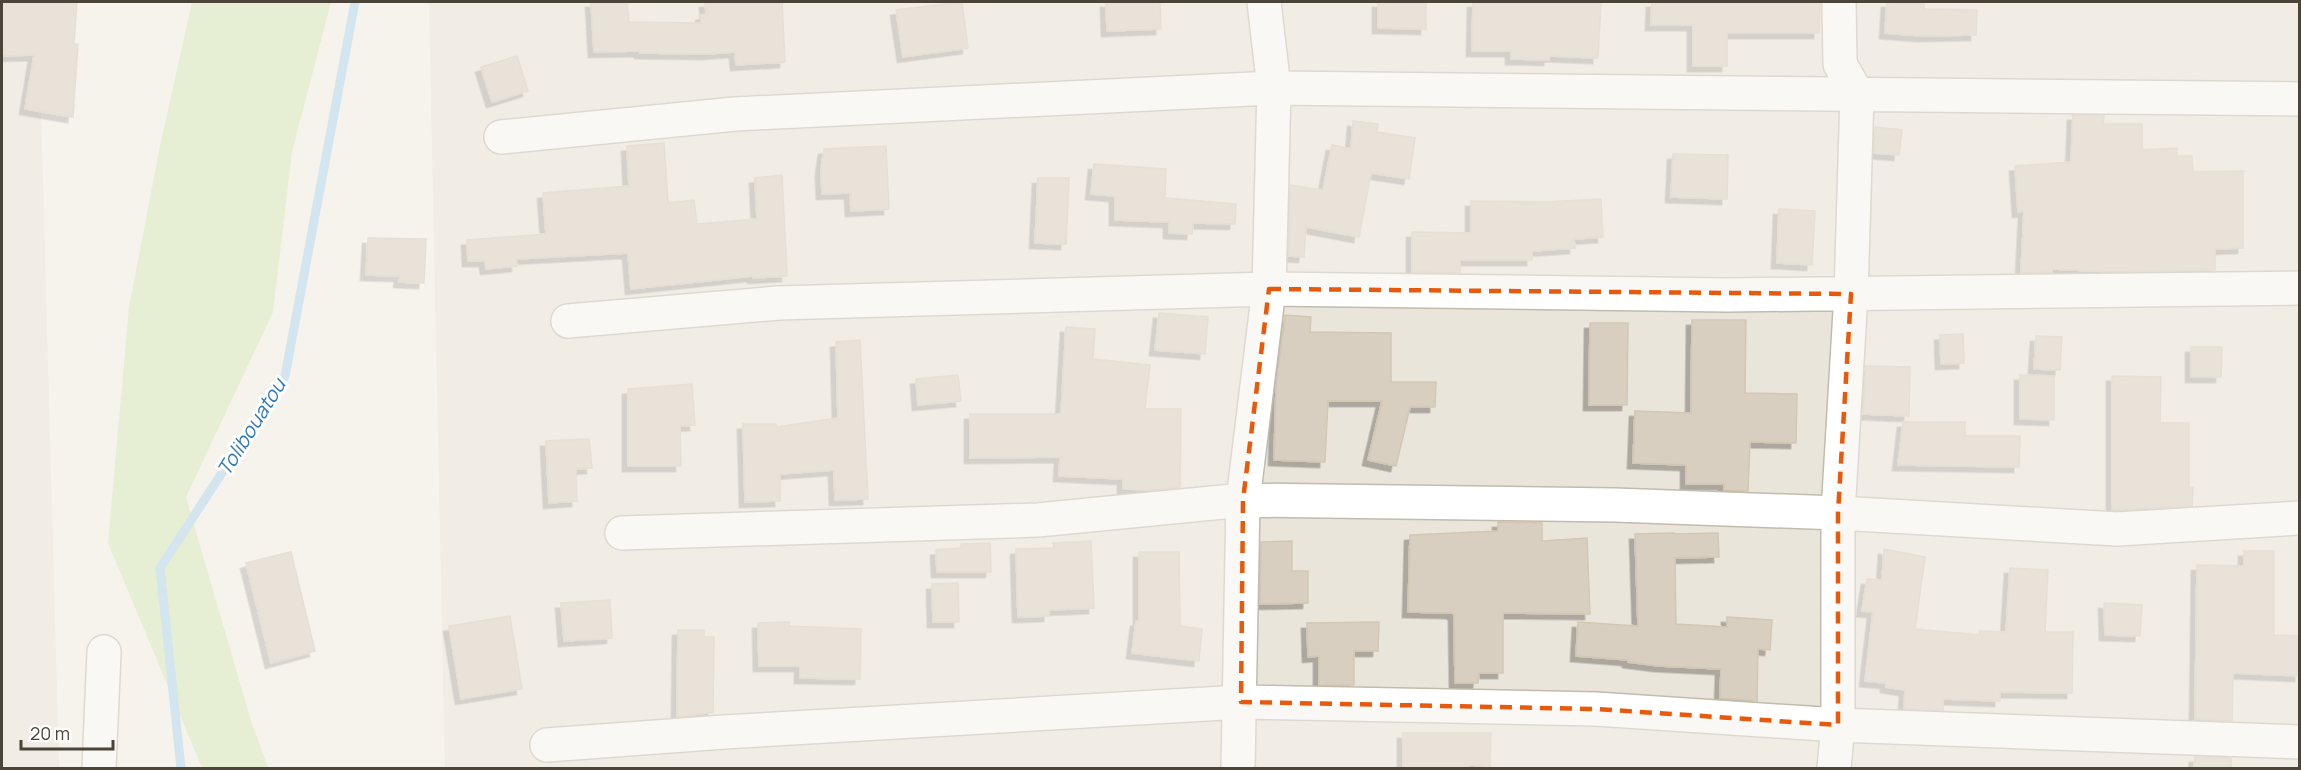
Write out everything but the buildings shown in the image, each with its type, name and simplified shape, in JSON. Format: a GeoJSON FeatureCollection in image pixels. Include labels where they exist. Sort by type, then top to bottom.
{"type":"FeatureCollection","features":[{"type":"Feature","properties":{"kind":"street"},"geometry":{"type":"LineString","coordinates":[[1238,768],[1244,500],[1269,289],[1274,88],[1264,2]]}},
{"type":"Feature","properties":{"kind":"street"},"geometry":{"type":"LineString","coordinates":[[1834,768],[1838,725],[1838,513],[1851,294],[1857,94],[1840,64],[1839,2]]}},
{"type":"Feature","properties":{"kind":"street"},"geometry":{"type":"LineString","coordinates":[[501,137],[735,114],[1274,88],[2300,99]]}},
{"type":"Feature","properties":{"kind":"street"},"geometry":{"type":"LineString","coordinates":[[568,321],[778,303],[1269,289],[1728,295],[2300,288]]}},
{"type":"Feature","properties":{"kind":"street"},"geometry":{"type":"LineString","coordinates":[[622,533],[1038,520],[1244,500],[1615,505],[1838,513],[2117,529],[2300,518]]}},
{"type":"Feature","properties":{"kind":"street"},"geometry":{"type":"LineString","coordinates":[[99,768],[104,652]]}},
{"type":"Feature","properties":{"kind":"street"},"geometry":{"type":"LineString","coordinates":[[547,745],[724,732],[1240,702],[1596,709],[1838,725],[2300,742]]}},
{"type":"Feature","properties":{"kind":"highlighted area"},"geometry":{"type":"Polygon","coordinates":[[[1269,289],[1851,294],[1838,513],[1838,725],[1596,709],[1241,702],[1243,500],[1269,289]]]}},
{"type":"Feature","properties":{"kind":"shaded area"},"geometry":{"type":"Polygon","coordinates":[[[2,2],[38,2],[59,768],[2,768],[2,2]]]}},
{"type":"Feature","properties":{"kind":"shaded area"},"geometry":{"type":"Polygon","coordinates":[[[429,2],[2299,2],[2299,768],[445,768],[429,2]]]}},
{"type":"Feature","properties":{"kind":"green space"},"geometry":{"type":"Polygon","coordinates":[[[192,2],[331,2],[292,152],[273,312],[186,497],[251,721],[268,768],[202,768],[108,543],[129,307],[161,141],[192,2]]]}},
{"type":"Feature","properties":{"kind":"waterway","name":"Tolibouatou"},"geometry":{"type":"LineString","coordinates":[[181,768],[160,568],[285,376],[355,2]]}}]}
